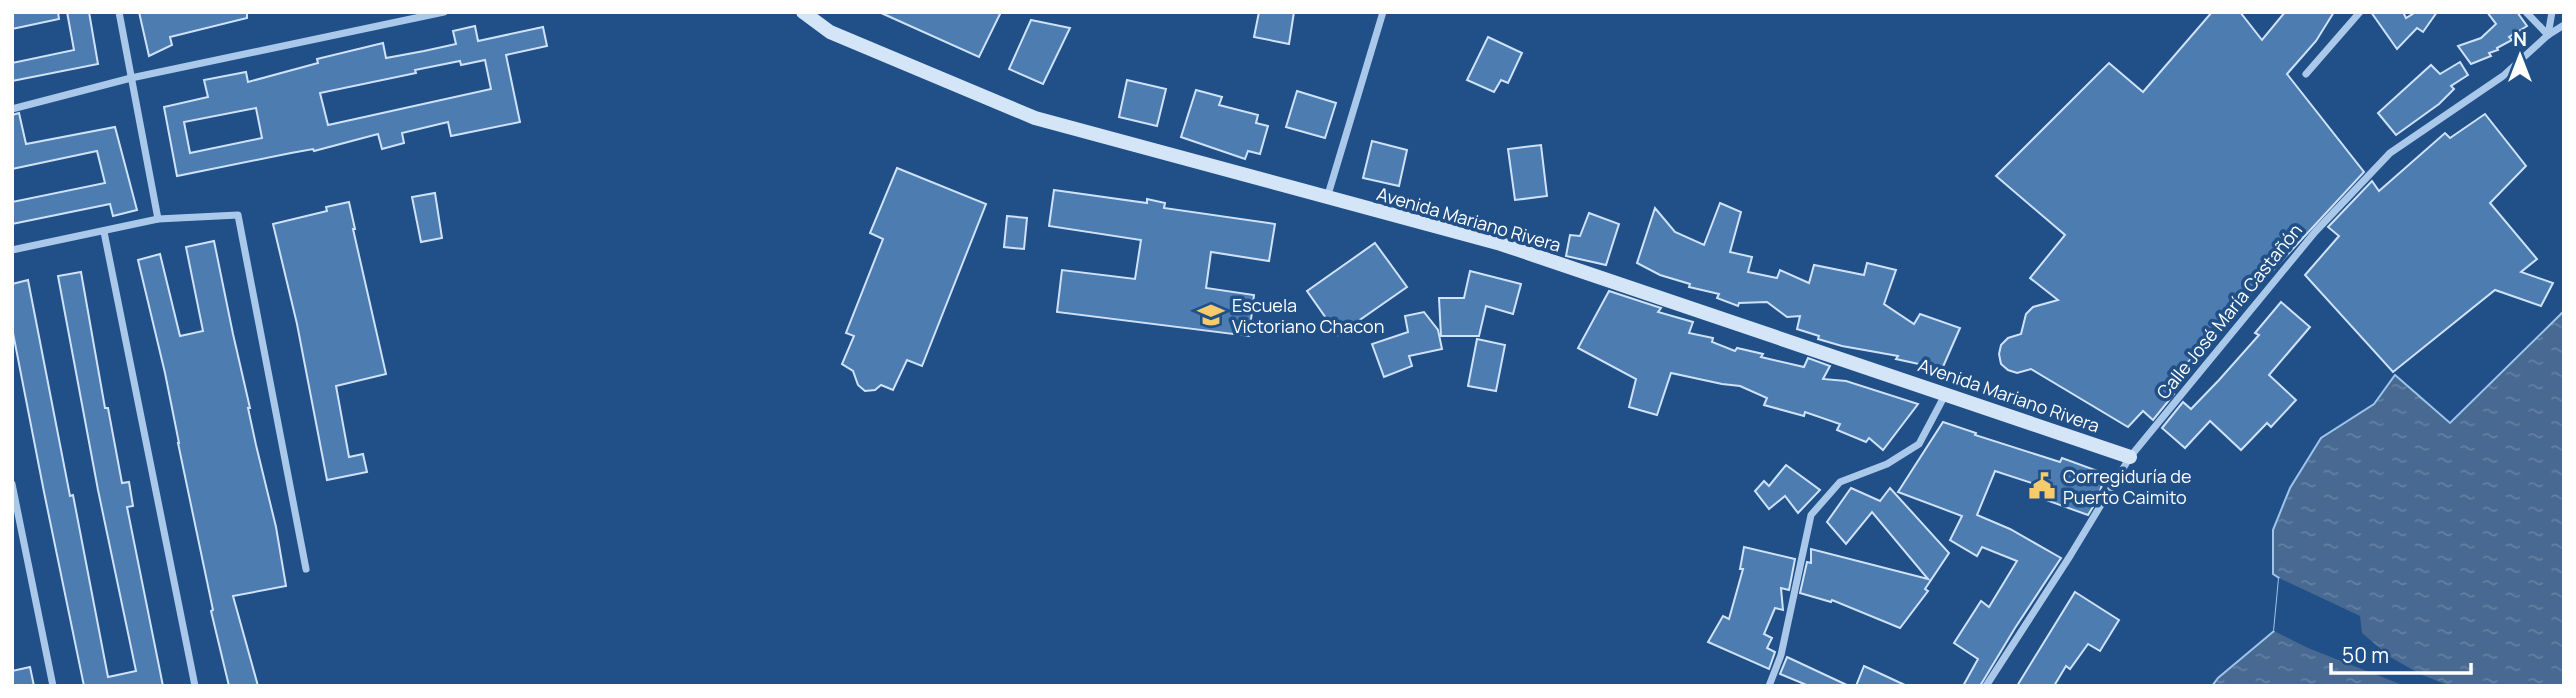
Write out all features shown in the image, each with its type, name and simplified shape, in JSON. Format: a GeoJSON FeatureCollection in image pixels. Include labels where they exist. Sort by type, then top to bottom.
{"type":"FeatureCollection","features":[{"type":"Feature","properties":{"kind":"main road","name":"Avenida Mariano Rivera"},"geometry":{"type":"LineString","coordinates":[[803,12],[830,32],[1035,118],[1500,244],[2130,457]]}},
{"type":"Feature","properties":{"kind":"street"},"geometry":{"type":"LineString","coordinates":[[119,12],[158,219]]}},
{"type":"Feature","properties":{"kind":"street"},"geometry":{"type":"LineString","coordinates":[[12,109],[131,78],[444,12]]}},
{"type":"Feature","properties":{"kind":"street"},"geometry":{"type":"LineString","coordinates":[[1326,199],[1383,12]]}},
{"type":"Feature","properties":{"kind":"street"},"geometry":{"type":"LineString","coordinates":[[2306,74],[2360,12]]}},
{"type":"Feature","properties":{"kind":"street"},"geometry":{"type":"LineString","coordinates":[[2526,12],[2548,35]]}},
{"type":"Feature","properties":{"kind":"street"},"geometry":{"type":"LineString","coordinates":[[2548,35],[2552,12]]}},
{"type":"Feature","properties":{"kind":"street","name":"Calle José María Castañón"},"geometry":{"type":"LineString","coordinates":[[1986,686],[2130,457],[2315,232],[2390,153],[2503,76],[2548,35],[2564,25]]}},
{"type":"Feature","properties":{"kind":"street"},"geometry":{"type":"LineString","coordinates":[[12,250],[158,219],[238,215],[306,569]]}},
{"type":"Feature","properties":{"kind":"street"},"geometry":{"type":"LineString","coordinates":[[104,232],[195,686]]}},
{"type":"Feature","properties":{"kind":"street"},"geometry":{"type":"LineString","coordinates":[[1769,686],[1781,655],[1811,515],[1840,482],[1887,464],[1919,444],[1946,393]]}},
{"type":"Feature","properties":{"kind":"street"},"geometry":{"type":"LineString","coordinates":[[12,484],[53,686]]}},
{"type":"Feature","properties":{"kind":"water"},"geometry":{"type":"Polygon","coordinates":[[[2564,311],[2564,686],[2212,686],[2274,631],[2279,578],[2273,574],[2273,530],[2290,488],[2321,438],[2374,404],[2395,375],[2450,423],[2564,311]]]}},
{"type":"Feature","properties":{"kind":"pier"},"geometry":{"type":"Polygon","coordinates":[[[2279,578],[2360,616],[2362,633],[2390,657],[2420,674],[2450,686],[2405,686],[2308,648],[2274,631],[2279,578]]]}},
{"type":"Feature","properties":{"kind":"building"},"geometry":{"type":"Polygon","coordinates":[[[12,12],[58,12],[59,19],[12,29],[12,12]]]}},
{"type":"Feature","properties":{"kind":"building"},"geometry":{"type":"Polygon","coordinates":[[[67,12],[89,12],[98,64],[12,81],[12,63],[74,50],[67,12]]]}},
{"type":"Feature","properties":{"kind":"building"},"geometry":{"type":"Polygon","coordinates":[[[139,12],[247,12],[247,18],[170,37],[172,45],[149,56],[139,12]]]}},
{"type":"Feature","properties":{"kind":"building"},"geometry":{"type":"Polygon","coordinates":[[[879,12],[1001,12],[979,57],[879,12]]]}},
{"type":"Feature","properties":{"kind":"building"},"geometry":{"type":"Polygon","coordinates":[[[1259,12],[1294,12],[1289,44],[1254,37],[1259,12]]]}},
{"type":"Feature","properties":{"kind":"building"},"geometry":{"type":"Polygon","coordinates":[[[2212,12],[2240,12],[2262,40],[2285,12],[2334,12],[2316,41],[2287,74],[2364,172],[2166,386],[2174,394],[2153,420],[2143,411],[2128,427],[2031,369],[2017,373],[2001,364],[2001,345],[2008,338],[2021,334],[2026,314],[2033,307],[2058,300],[2030,278],[2065,235],[1996,176],[2109,63],[2143,92],[2212,12]]]}},
{"type":"Feature","properties":{"kind":"building"},"geometry":{"type":"Polygon","coordinates":[[[2371,12],[2403,12],[2406,18],[2416,12],[2437,12],[2423,32],[2417,28],[2397,49],[2371,12]]]}},
{"type":"Feature","properties":{"kind":"building"},"geometry":{"type":"Polygon","coordinates":[[[2487,12],[2517,12],[2527,26],[2509,37],[2512,40],[2497,48],[2498,50],[2489,53],[2491,56],[2471,64],[2458,46],[2481,38],[2496,24],[2487,12]]]}},
{"type":"Feature","properties":{"kind":"building"},"geometry":{"type":"Polygon","coordinates":[[[1031,20],[1070,28],[1043,84],[1009,69],[1031,20]]]}},
{"type":"Feature","properties":{"kind":"building"},"geometry":{"type":"Polygon","coordinates":[[[475,26],[478,41],[543,27],[547,46],[506,55],[520,122],[451,136],[448,122],[402,133],[404,143],[382,149],[378,134],[314,151],[291,153],[177,176],[164,107],[208,97],[204,80],[246,72],[248,82],[318,63],[317,59],[383,43],[386,58],[424,51],[456,44],[453,31],[475,26]],[[485,60],[461,65],[460,61],[415,70],[416,73],[320,93],[328,125],[491,89],[485,60]],[[256,108],[184,122],[190,153],[262,138],[256,108]]]}},
{"type":"Feature","properties":{"kind":"building"},"geometry":{"type":"Polygon","coordinates":[[[1488,37],[1522,53],[1508,83],[1501,80],[1494,92],[1467,80],[1488,37]]]}},
{"type":"Feature","properties":{"kind":"building"},"geometry":{"type":"Polygon","coordinates":[[[2460,62],[2468,75],[2451,86],[2454,89],[2439,104],[2396,135],[2378,113],[2431,65],[2440,74],[2460,62]]]}},
{"type":"Feature","properties":{"kind":"building"},"geometry":{"type":"Polygon","coordinates":[[[1127,80],[1166,89],[1157,126],[1119,117],[1127,80]]]}},
{"type":"Feature","properties":{"kind":"building"},"geometry":{"type":"Polygon","coordinates":[[[1196,90],[1222,97],[1219,105],[1258,115],[1256,123],[1268,126],[1260,154],[1248,151],[1245,159],[1181,137],[1196,90]]]}},
{"type":"Feature","properties":{"kind":"building"},"geometry":{"type":"Polygon","coordinates":[[[1297,91],[1336,103],[1325,138],[1286,127],[1297,91]]]}},
{"type":"Feature","properties":{"kind":"building"},"geometry":{"type":"Polygon","coordinates":[[[19,113],[26,144],[115,127],[137,210],[113,216],[110,204],[12,224],[12,202],[105,183],[97,151],[12,169],[12,115],[19,113]]]}},
{"type":"Feature","properties":{"kind":"building"},"geometry":{"type":"Polygon","coordinates":[[[2485,114],[2526,166],[2490,203],[2537,259],[2521,272],[2553,283],[2541,306],[2495,290],[2393,372],[2305,275],[2339,236],[2328,227],[2372,181],[2379,191],[2445,133],[2450,138],[2485,114]]]}},
{"type":"Feature","properties":{"kind":"building"},"geometry":{"type":"Polygon","coordinates":[[[1372,141],[1407,150],[1399,186],[1363,178],[1372,141]]]}},
{"type":"Feature","properties":{"kind":"building"},"geometry":{"type":"Polygon","coordinates":[[[1541,145],[1547,196],[1515,200],[1508,149],[1541,145]]]}},
{"type":"Feature","properties":{"kind":"building"},"geometry":{"type":"Polygon","coordinates":[[[897,168],[986,204],[922,366],[907,360],[893,390],[881,385],[875,390],[865,391],[858,385],[853,371],[842,364],[854,336],[846,333],[883,239],[870,233],[897,168]]]}},
{"type":"Feature","properties":{"kind":"building"},"geometry":{"type":"Polygon","coordinates":[[[1054,190],[1147,203],[1147,199],[1165,203],[1164,208],[1275,224],[1269,261],[1211,252],[1206,288],[1254,295],[1249,336],[1057,312],[1062,270],[1135,279],[1141,240],[1049,226],[1054,190]]]}},
{"type":"Feature","properties":{"kind":"building"},"geometry":{"type":"Polygon","coordinates":[[[435,193],[442,238],[421,242],[412,197],[435,193]]]}},
{"type":"Feature","properties":{"kind":"building"},"geometry":{"type":"Polygon","coordinates":[[[349,202],[386,374],[336,386],[349,457],[363,454],[367,472],[327,480],[297,324],[273,224],[327,211],[326,207],[349,202]]]}},
{"type":"Feature","properties":{"kind":"building"},"geometry":{"type":"Polygon","coordinates":[[[1720,203],[1741,212],[1730,252],[1752,257],[1748,272],[1777,278],[1780,270],[1809,283],[1814,265],[1864,275],[1867,263],[1896,270],[1884,304],[1914,324],[1920,314],[1960,328],[1942,369],[1896,359],[1898,356],[1818,339],[1819,336],[1797,329],[1800,316],[1787,317],[1767,302],[1739,303],[1738,306],[1717,298],[1719,294],[1689,287],[1690,284],[1660,275],[1637,263],[1655,208],[1675,232],[1704,245],[1720,203]]]}},
{"type":"Feature","properties":{"kind":"building"},"geometry":{"type":"Polygon","coordinates":[[[1589,213],[1619,224],[1606,265],[1566,256],[1570,235],[1580,236],[1589,213]]]}},
{"type":"Feature","properties":{"kind":"building"},"geometry":{"type":"Polygon","coordinates":[[[1007,216],[1027,218],[1024,249],[1004,247],[1007,216]]]}},
{"type":"Feature","properties":{"kind":"building"},"geometry":{"type":"Polygon","coordinates":[[[214,241],[256,445],[276,527],[286,586],[233,596],[258,686],[229,686],[211,611],[213,610],[165,373],[138,260],[160,254],[180,336],[203,331],[186,247],[214,241]]]}},
{"type":"Feature","properties":{"kind":"building"},"geometry":{"type":"Polygon","coordinates":[[[1375,243],[1407,287],[1338,335],[1307,291],[1375,243]]]}},
{"type":"Feature","properties":{"kind":"building"},"geometry":{"type":"Polygon","coordinates":[[[1470,271],[1521,284],[1513,314],[1486,306],[1479,336],[1441,336],[1439,298],[1464,298],[1470,271]]]}},
{"type":"Feature","properties":{"kind":"building"},"geometry":{"type":"Polygon","coordinates":[[[81,272],[105,408],[108,408],[122,483],[129,482],[133,506],[127,507],[163,686],[84,686],[44,492],[12,328],[12,284],[28,280],[108,677],[136,671],[98,490],[58,276],[81,272]]]}},
{"type":"Feature","properties":{"kind":"building"},"geometry":{"type":"Polygon","coordinates":[[[1609,291],[1661,308],[1658,312],[1693,322],[1689,333],[1713,338],[1712,342],[1735,351],[1737,348],[1763,354],[1761,357],[1804,367],[1808,358],[1830,366],[1823,379],[1846,381],[1918,404],[1883,450],[1869,438],[1866,442],[1837,430],[1840,424],[1805,412],[1804,416],[1764,405],[1767,398],[1740,386],[1671,373],[1657,415],[1629,407],[1636,379],[1578,348],[1609,291]]]}},
{"type":"Feature","properties":{"kind":"building"},"geometry":{"type":"Polygon","coordinates":[[[2281,302],[2310,327],[2269,375],[2296,400],[2271,427],[2267,423],[2241,450],[2210,421],[2185,448],[2162,428],[2183,402],[2191,409],[2219,380],[2259,335],[2255,333],[2281,302]]]}},
{"type":"Feature","properties":{"kind":"building"},"geometry":{"type":"Polygon","coordinates":[[[1424,312],[1438,330],[1442,349],[1409,356],[1412,366],[1384,377],[1372,344],[1408,332],[1405,316],[1424,312]]]}},
{"type":"Feature","properties":{"kind":"building"},"geometry":{"type":"Polygon","coordinates":[[[1477,339],[1505,345],[1496,391],[1468,386],[1477,339]]]}},
{"type":"Feature","properties":{"kind":"building"},"geometry":{"type":"Polygon","coordinates":[[[1943,422],[1976,433],[1975,435],[2060,462],[2062,458],[2106,474],[2088,515],[2046,500],[2050,489],[1995,471],[1977,515],[2010,529],[2061,558],[1980,686],[1963,686],[1978,659],[1954,643],[1981,601],[1989,607],[2017,561],[1982,547],[1977,556],[1950,540],[1962,516],[1898,492],[1943,422]]]}},
{"type":"Feature","properties":{"kind":"building"},"geometry":{"type":"Polygon","coordinates":[[[1786,465],[1820,490],[1798,513],[1785,496],[1769,509],[1755,491],[1764,481],[1769,486],[1786,465]]]}},
{"type":"Feature","properties":{"kind":"building"},"geometry":{"type":"Polygon","coordinates":[[[1851,488],[1880,501],[1890,488],[1949,553],[1925,589],[1928,591],[1900,628],[1832,600],[1831,602],[1800,593],[1807,562],[1811,563],[1811,549],[1928,579],[1872,512],[1846,544],[1827,522],[1851,488]]]}},
{"type":"Feature","properties":{"kind":"building"},"geometry":{"type":"Polygon","coordinates":[[[1744,547],[1795,559],[1789,590],[1781,588],[1783,610],[1775,608],[1764,634],[1772,638],[1767,648],[1775,652],[1769,669],[1708,642],[1723,616],[1729,619],[1743,569],[1740,569],[1744,547]]]}},
{"type":"Feature","properties":{"kind":"building"},"geometry":{"type":"Polygon","coordinates":[[[2075,592],[2119,620],[2100,651],[2088,644],[2070,669],[2066,666],[2054,686],[2017,686],[2075,592]]]}},
{"type":"Feature","properties":{"kind":"building"},"geometry":{"type":"Polygon","coordinates":[[[1787,657],[1849,686],[1809,686],[1780,674],[1787,657]]]}},
{"type":"Feature","properties":{"kind":"building"},"geometry":{"type":"Polygon","coordinates":[[[1864,666],[1907,686],[1856,686],[1864,666]]]}},
{"type":"Feature","properties":{"kind":"building"},"geometry":{"type":"Polygon","coordinates":[[[30,667],[34,686],[12,686],[12,671],[30,667]]]}},
{"type":"Feature","properties":{"kind":"place","name":"Escuela Victoriano Chacon"},"geometry":{"type":"Point","coordinates":[1211,315]}},
{"type":"Feature","properties":{"kind":"place","name":"Corregiduría de Puerto Caimito"},"geometry":{"type":"Point","coordinates":[2042,486]}}]}
